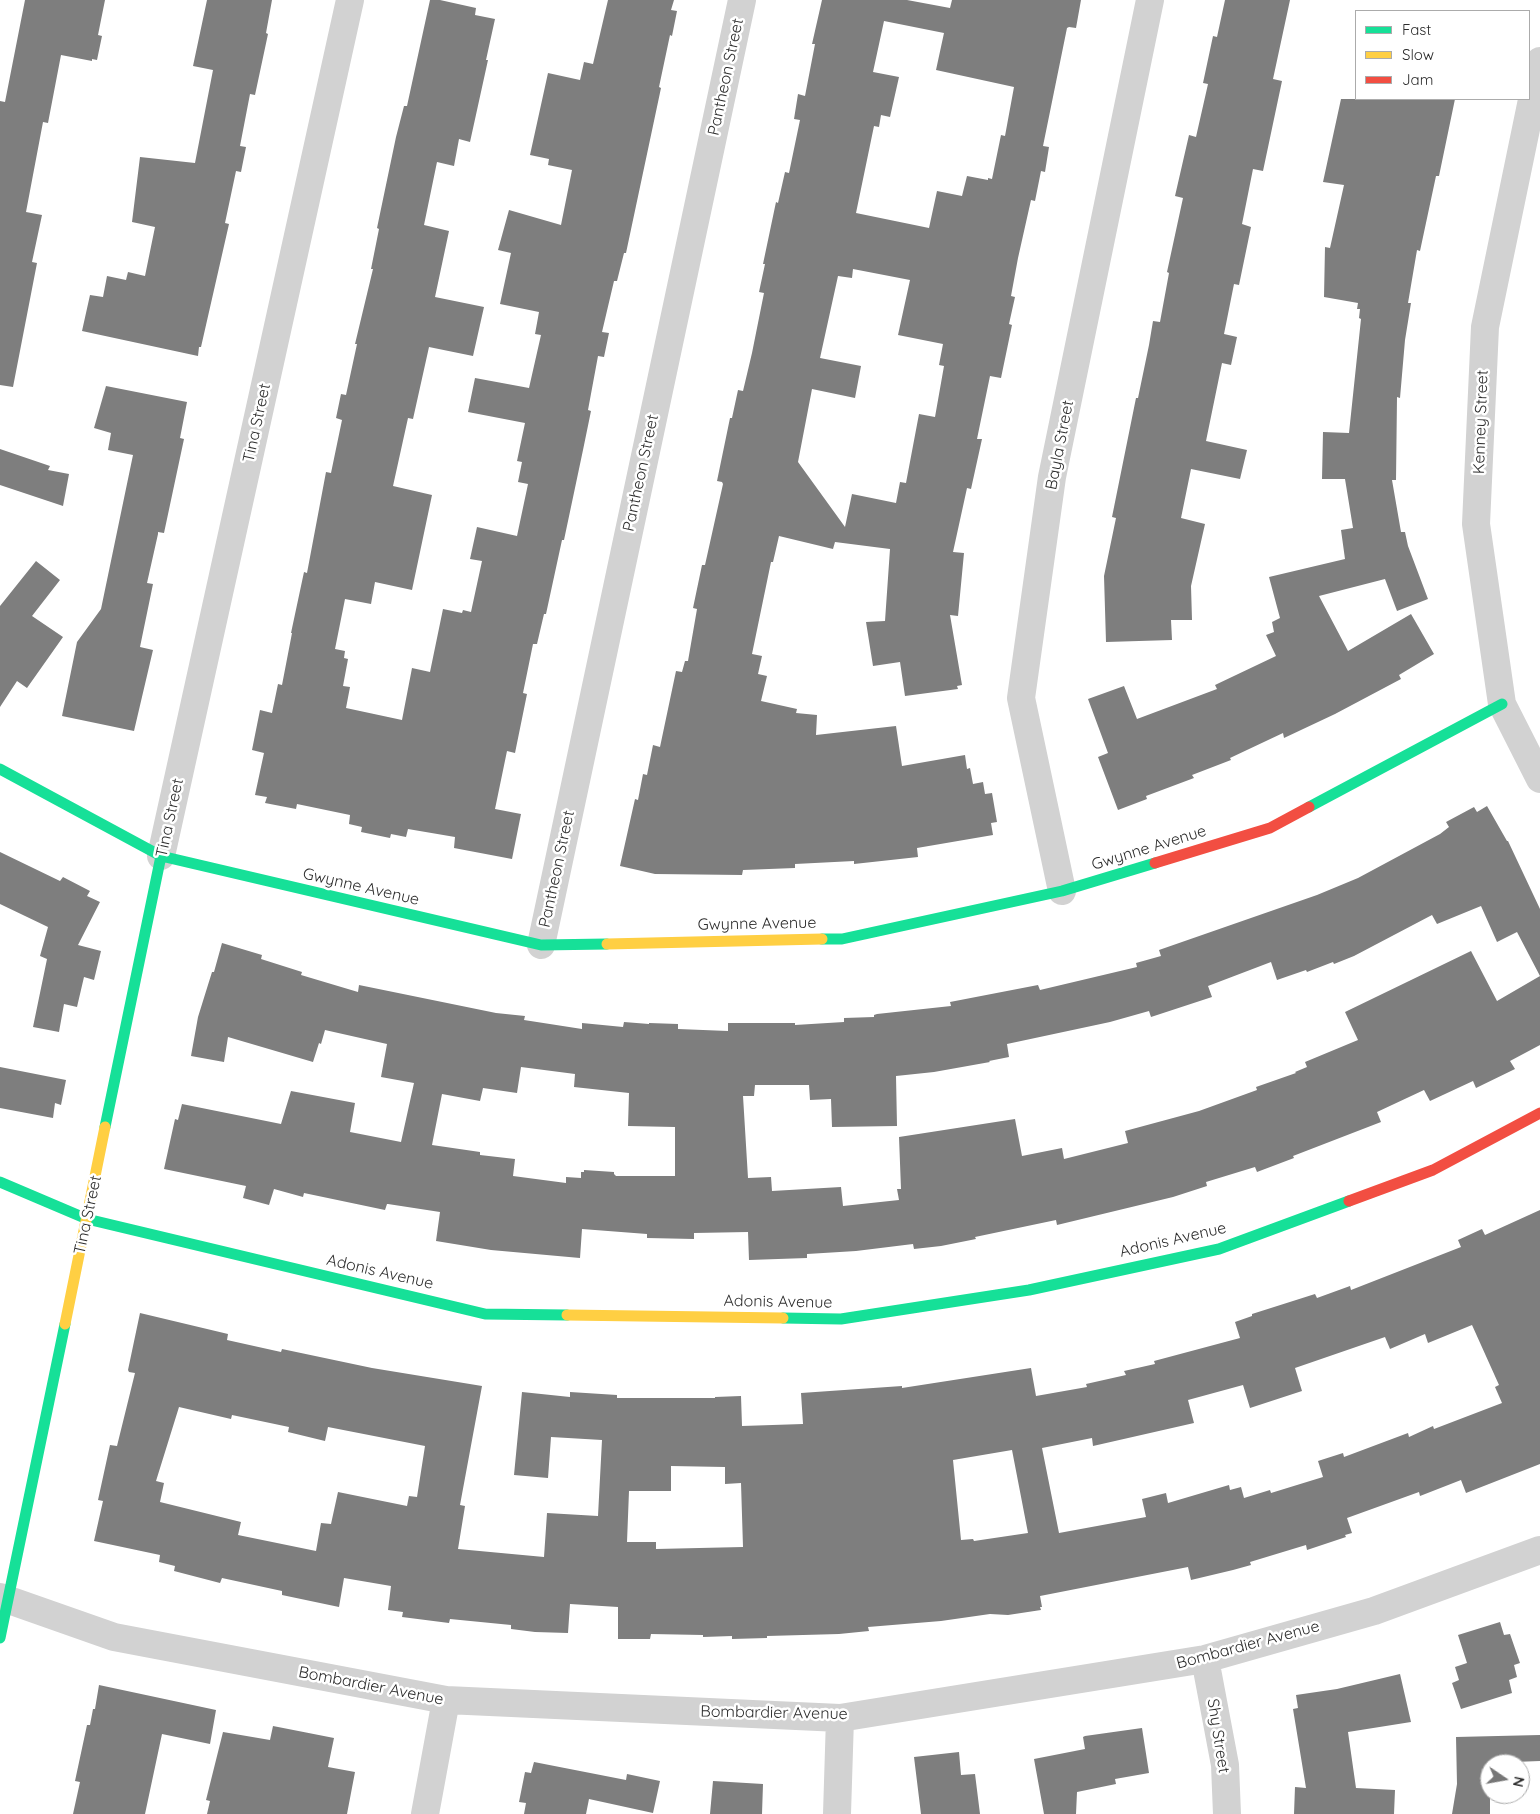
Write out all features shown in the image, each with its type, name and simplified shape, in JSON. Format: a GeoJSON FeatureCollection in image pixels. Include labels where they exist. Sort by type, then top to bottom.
{"type":"FeatureCollection","features":[{"type":"Feature","properties":{"kind":"street","name":"Tina Street"},"geometry":{"type":"LineString","coordinates":[[0,1638],[4,1598],[87,1219],[161,856],[350,0]]}},
{"type":"Feature","properties":{"kind":"street","name":"Pantheon Street"},"geometry":{"type":"LineString","coordinates":[[541,946],[742,0]]}},
{"type":"Feature","properties":{"kind":"street","name":"Bayla Street"},"geometry":{"type":"LineString","coordinates":[[1062,891],[1021,698],[1052,477],[1150,0]]}},
{"type":"Feature","properties":{"kind":"street","name":"Kenney Street"},"geometry":{"type":"LineString","coordinates":[[1540,61],[1484,327],[1476,524],[1502,704],[1540,779]]}},
{"type":"Feature","properties":{"kind":"street","name":"Gwynne Avenue"},"geometry":{"type":"LineString","coordinates":[[0,769],[161,856],[541,946],[842,939],[1062,891],[1270,828],[1502,704]]}},
{"type":"Feature","properties":{"kind":"street","name":"Adonis Avenue"},"geometry":{"type":"LineString","coordinates":[[0,1182],[87,1219],[485,1314],[842,1319],[1029,1290],[1219,1248],[1433,1170],[1540,1113]]}},
{"type":"Feature","properties":{"kind":"street","name":"Bombardier Avenue"},"geometry":{"type":"LineString","coordinates":[[4,1598],[114,1637],[446,1700],[840,1718],[1205,1660],[1374,1611],[1540,1550]]}},
{"type":"Feature","properties":{"kind":"street","name":"Shy Street"},"geometry":{"type":"LineString","coordinates":[[1205,1660],[1225,1765],[1227,1814]]}},
{"type":"Feature","properties":{"kind":"street"},"geometry":{"type":"LineString","coordinates":[[425,1814],[446,1700]]}},
{"type":"Feature","properties":{"kind":"street"},"geometry":{"type":"LineString","coordinates":[[837,1814],[840,1718]]}},
{"type":"Feature","properties":{"kind":"building"},"geometry":{"type":"Polygon","coordinates":[[[25,0],[105,0],[98,35],[102,36],[97,60],[92,59],[92,61],[61,55],[48,123],[43,122],[26,212],[42,215],[32,262],[37,263],[13,387],[0,385],[0,101],[5,102],[25,0]]]}},
{"type":"Feature","properties":{"kind":"building"},"geometry":{"type":"Polygon","coordinates":[[[207,0],[272,0],[266,33],[268,34],[255,95],[250,94],[240,146],[246,147],[241,172],[236,171],[225,223],[229,224],[198,356],[82,331],[90,295],[103,297],[107,276],[126,280],[128,272],[145,276],[155,227],[132,222],[140,157],[195,163],[213,70],[193,66],[207,0]]]}},
{"type":"Feature","properties":{"kind":"building"},"geometry":{"type":"Polygon","coordinates":[[[430,0],[440,0],[476,8],[475,15],[495,19],[470,142],[459,139],[454,166],[437,162],[424,225],[449,231],[435,297],[484,307],[473,356],[429,347],[413,419],[408,418],[393,486],[432,495],[412,590],[375,582],[371,604],[345,599],[335,649],[345,651],[344,658],[348,659],[343,686],[350,687],[346,708],[402,720],[412,668],[430,672],[443,609],[462,613],[463,610],[471,612],[482,561],[470,559],[477,527],[517,536],[528,484],[518,482],[522,462],[517,461],[525,423],[468,412],[475,378],[529,388],[541,335],[535,334],[539,312],[500,304],[511,253],[498,250],[509,210],[561,225],[572,170],[548,165],[549,159],[530,155],[548,73],[580,80],[584,62],[593,64],[608,0],[674,0],[671,10],[677,11],[659,87],[661,88],[626,253],[624,253],[617,281],[614,281],[602,332],[609,333],[604,357],[598,356],[588,410],[591,411],[564,540],[562,540],[546,614],[544,614],[537,644],[533,644],[523,693],[527,694],[515,753],[507,751],[495,809],[521,814],[512,859],[454,848],[455,837],[408,829],[406,837],[391,834],[390,838],[361,832],[362,827],[349,824],[350,815],[297,804],[296,809],[265,803],[267,797],[255,795],[264,753],[252,750],[260,710],[272,713],[278,684],[282,685],[304,572],[307,573],[326,472],[331,473],[342,420],[336,418],[341,394],[346,395],[357,344],[355,344],[373,269],[371,269],[379,229],[377,228],[396,137],[404,106],[407,106],[430,0]]]}},
{"type":"Feature","properties":{"kind":"building"},"geometry":{"type":"Polygon","coordinates":[[[822,0],[907,0],[950,8],[952,0],[1081,0],[1076,28],[1067,28],[1043,146],[1049,147],[1045,172],[1041,171],[1035,201],[1031,200],[1018,258],[1011,296],[1015,297],[1009,324],[1012,325],[1001,378],[990,376],[977,439],[982,439],[971,489],[967,488],[953,552],[964,553],[958,616],[950,615],[962,685],[957,686],[958,689],[905,696],[900,662],[873,666],[866,622],[885,621],[890,549],[835,542],[833,549],[779,536],[773,562],[771,562],[752,654],[762,656],[758,674],[767,676],[761,701],[797,709],[796,713],[817,715],[816,735],[896,726],[902,766],[965,755],[967,769],[970,768],[973,784],[983,782],[985,794],[992,793],[997,822],[991,823],[993,835],[917,848],[918,857],[854,864],[854,861],[795,864],[795,868],[743,870],[742,875],[655,874],[620,866],[635,799],[638,800],[643,774],[647,775],[653,745],[660,747],[676,671],[682,672],[685,661],[688,661],[697,609],[693,608],[702,565],[705,565],[723,484],[717,481],[730,418],[732,418],[738,390],[743,391],[752,353],[764,293],[759,292],[765,264],[763,264],[776,202],[778,203],[785,172],[789,173],[800,120],[794,119],[798,94],[805,96],[815,44],[812,44],[822,0]],[[884,21],[873,72],[899,77],[890,117],[881,115],[879,127],[874,126],[856,213],[929,228],[937,191],[962,196],[967,176],[992,179],[1001,135],[1005,136],[1014,87],[936,70],[944,33],[884,21]],[[853,269],[852,278],[838,276],[820,358],[861,366],[855,398],[812,389],[798,462],[845,527],[852,494],[896,503],[900,482],[906,483],[919,414],[935,417],[944,366],[939,365],[943,344],[898,335],[910,280],[853,269]]]}},
{"type":"Feature","properties":{"kind":"building"},"geometry":{"type":"Polygon","coordinates":[[[1225,0],[1290,0],[1273,79],[1282,81],[1263,171],[1253,169],[1242,224],[1251,227],[1239,285],[1234,284],[1224,334],[1237,337],[1231,365],[1222,363],[1206,441],[1247,450],[1240,479],[1191,469],[1181,518],[1205,524],[1191,586],[1192,620],[1171,620],[1172,640],[1106,642],[1104,576],[1116,518],[1112,517],[1153,321],[1160,322],[1169,273],[1167,272],[1183,198],[1175,196],[1189,135],[1196,137],[1208,84],[1203,83],[1213,36],[1217,37],[1225,0]]]}},
{"type":"Feature","properties":{"kind":"building"},"geometry":{"type":"Polygon","coordinates":[[[1341,99],[1455,100],[1439,176],[1436,176],[1420,251],[1417,250],[1408,303],[1411,303],[1405,340],[1400,398],[1397,397],[1396,480],[1392,480],[1401,532],[1405,532],[1408,546],[1428,599],[1397,611],[1385,579],[1319,596],[1348,651],[1411,614],[1434,654],[1399,675],[1401,679],[1335,714],[1284,738],[1283,733],[1230,758],[1231,760],[1192,775],[1194,778],[1146,796],[1147,799],[1118,810],[1098,757],[1108,753],[1088,699],[1124,686],[1137,719],[1217,689],[1215,685],[1276,656],[1266,635],[1274,632],[1272,622],[1280,618],[1269,577],[1345,559],[1341,530],[1353,528],[1345,479],[1322,479],[1323,432],[1349,433],[1361,319],[1359,318],[1360,309],[1357,309],[1358,303],[1324,297],[1325,247],[1330,248],[1344,185],[1323,182],[1341,99]]]}},
{"type":"Feature","properties":{"kind":"building"},"geometry":{"type":"Polygon","coordinates":[[[106,386],[187,402],[180,438],[184,439],[164,533],[158,532],[147,583],[153,584],[140,647],[153,650],[134,731],[62,716],[77,642],[101,609],[133,455],[108,450],[111,433],[94,428],[106,386]]]}},
{"type":"Feature","properties":{"kind":"building"},"geometry":{"type":"Polygon","coordinates":[[[0,449],[50,466],[48,470],[69,474],[63,506],[0,485],[0,449]]]}},
{"type":"Feature","properties":{"kind":"building"},"geometry":{"type":"Polygon","coordinates":[[[36,561],[60,580],[32,616],[63,637],[27,688],[17,681],[0,707],[0,606],[36,561]]]}},
{"type":"Feature","properties":{"kind":"building"},"geometry":{"type":"Polygon","coordinates":[[[1487,806],[1508,841],[1540,909],[1540,976],[1540,1045],[1510,1061],[1515,1069],[1476,1088],[1473,1081],[1430,1101],[1424,1090],[1377,1112],[1381,1122],[1257,1172],[1255,1167],[1206,1182],[1207,1186],[1173,1197],[1057,1225],[1056,1220],[941,1246],[914,1249],[913,1244],[856,1251],[807,1254],[807,1258],[749,1260],[748,1232],[694,1233],[694,1239],[647,1238],[647,1234],[582,1229],[580,1258],[491,1250],[436,1241],[440,1212],[388,1204],[385,1210],[304,1193],[303,1197],[274,1189],[269,1205],[243,1198],[246,1186],[164,1169],[175,1119],[178,1120],[182,1104],[281,1124],[291,1091],[355,1103],[350,1132],[401,1142],[414,1083],[381,1077],[387,1044],[325,1030],[313,1062],[228,1037],[224,1062],[191,1056],[198,1017],[222,943],[262,955],[261,959],[302,972],[301,975],[358,992],[359,985],[496,1013],[525,1016],[524,1020],[582,1029],[582,1023],[623,1027],[624,1022],[678,1024],[678,1029],[728,1031],[728,1023],[795,1023],[795,1025],[844,1022],[844,1018],[874,1017],[877,1014],[951,1006],[950,1002],[1038,985],[1040,990],[1137,967],[1136,963],[1161,956],[1159,950],[1317,895],[1358,878],[1440,834],[1449,827],[1446,822],[1474,807],[1477,812],[1487,806]],[[1481,906],[1437,924],[1432,915],[1354,956],[1334,964],[1333,962],[1307,972],[1306,970],[1277,980],[1271,962],[1208,986],[1212,997],[1151,1017],[1149,1011],[1110,1022],[1007,1044],[1009,1057],[990,1062],[934,1072],[896,1076],[897,1126],[832,1127],[831,1099],[810,1100],[809,1085],[755,1085],[754,1096],[743,1096],[748,1178],[771,1177],[772,1191],[841,1187],[843,1206],[899,1200],[897,1189],[901,1189],[899,1137],[1015,1119],[1022,1156],[1062,1148],[1064,1159],[1128,1143],[1125,1131],[1199,1111],[1257,1090],[1256,1087],[1296,1073],[1307,1067],[1305,1062],[1358,1040],[1345,1012],[1471,951],[1497,1001],[1540,976],[1517,932],[1497,942],[1481,906]],[[521,1067],[517,1093],[483,1088],[480,1101],[442,1094],[432,1145],[480,1152],[480,1155],[515,1159],[513,1176],[566,1183],[566,1177],[581,1178],[581,1172],[584,1172],[584,1170],[614,1172],[616,1176],[675,1176],[675,1127],[628,1126],[629,1093],[574,1087],[575,1074],[521,1067]]]}},
{"type":"Feature","properties":{"kind":"building"},"geometry":{"type":"Polygon","coordinates":[[[0,852],[60,881],[63,877],[90,891],[87,896],[100,902],[78,945],[101,951],[94,980],[84,977],[77,1007],[64,1004],[59,1032],[33,1027],[47,959],[40,956],[48,927],[0,904],[0,852]]]}},
{"type":"Feature","properties":{"kind":"building"},"geometry":{"type":"Polygon","coordinates":[[[0,1067],[66,1080],[61,1105],[55,1103],[53,1118],[0,1108],[0,1067]]]}},
{"type":"Feature","properties":{"kind":"building"},"geometry":{"type":"Polygon","coordinates":[[[1540,1210],[1540,1464],[1466,1493],[1461,1480],[1420,1496],[1419,1492],[1347,1518],[1352,1533],[1345,1535],[1346,1537],[1307,1550],[1306,1545],[1250,1562],[1251,1565],[1191,1580],[1188,1567],[1040,1596],[1041,1610],[1008,1615],[990,1614],[941,1621],[868,1627],[869,1631],[732,1639],[732,1636],[703,1637],[703,1635],[651,1634],[650,1639],[618,1639],[618,1607],[570,1604],[568,1633],[535,1632],[511,1629],[511,1625],[450,1619],[449,1623],[402,1617],[403,1612],[388,1610],[391,1586],[344,1578],[339,1607],[282,1595],[282,1591],[222,1578],[220,1583],[174,1571],[175,1566],[159,1562],[160,1555],[94,1541],[103,1501],[98,1500],[110,1445],[117,1446],[135,1373],[128,1370],[140,1313],[228,1334],[227,1340],[281,1352],[282,1349],[372,1368],[482,1386],[460,1505],[465,1506],[458,1549],[544,1557],[547,1513],[598,1516],[602,1440],[551,1437],[548,1478],[514,1475],[522,1392],[570,1397],[570,1392],[617,1395],[617,1398],[715,1398],[741,1396],[742,1426],[803,1424],[801,1393],[902,1386],[902,1388],[1031,1368],[1036,1396],[1087,1387],[1086,1384],[1126,1375],[1124,1371],[1155,1364],[1154,1361],[1240,1338],[1235,1322],[1252,1316],[1252,1314],[1315,1294],[1317,1298],[1350,1286],[1351,1290],[1461,1247],[1458,1240],[1482,1229],[1485,1235],[1540,1210]],[[1472,1325],[1428,1343],[1425,1334],[1390,1349],[1385,1337],[1295,1368],[1302,1391],[1250,1408],[1243,1385],[1188,1400],[1194,1423],[1093,1446],[1092,1438],[1042,1448],[1059,1533],[1146,1517],[1142,1499],[1166,1493],[1168,1503],[1229,1485],[1230,1490],[1241,1487],[1244,1498],[1270,1490],[1271,1493],[1323,1477],[1318,1461],[1343,1453],[1344,1457],[1408,1433],[1409,1437],[1433,1426],[1434,1429],[1502,1403],[1495,1387],[1499,1385],[1472,1325]],[[179,1407],[156,1481],[164,1483],[160,1502],[241,1522],[238,1535],[316,1551],[321,1523],[331,1524],[338,1492],[407,1506],[409,1496],[417,1497],[425,1446],[328,1427],[325,1441],[288,1432],[289,1427],[232,1415],[231,1419],[179,1407]],[[1012,1450],[953,1460],[961,1540],[973,1539],[974,1541],[1028,1533],[1012,1450]],[[671,1466],[671,1491],[629,1491],[627,1542],[656,1542],[656,1549],[743,1547],[741,1483],[725,1484],[725,1467],[671,1466]]]}},
{"type":"Feature","properties":{"kind":"building"},"geometry":{"type":"Polygon","coordinates":[[[1500,1622],[1504,1635],[1510,1634],[1520,1663],[1514,1665],[1517,1677],[1509,1680],[1512,1693],[1461,1709],[1452,1683],[1459,1680],[1455,1667],[1467,1663],[1458,1635],[1500,1622]]]}},
{"type":"Feature","properties":{"kind":"building"},"geometry":{"type":"Polygon","coordinates":[[[1400,1674],[1411,1722],[1348,1732],[1356,1788],[1395,1790],[1394,1814],[1294,1814],[1295,1787],[1306,1788],[1293,1709],[1298,1708],[1296,1695],[1337,1689],[1400,1674]]]}},
{"type":"Feature","properties":{"kind":"building"},"geometry":{"type":"Polygon","coordinates":[[[99,1685],[216,1710],[210,1744],[162,1734],[145,1814],[73,1814],[80,1782],[75,1781],[87,1725],[90,1725],[93,1709],[95,1709],[99,1685]]]}},
{"type":"Feature","properties":{"kind":"building"},"geometry":{"type":"Polygon","coordinates":[[[273,1726],[334,1738],[328,1767],[355,1772],[347,1814],[207,1814],[210,1801],[206,1800],[223,1732],[270,1740],[273,1726]]]}},
{"type":"Feature","properties":{"kind":"building"},"geometry":{"type":"Polygon","coordinates":[[[1142,1728],[1149,1773],[1115,1779],[1116,1784],[1077,1792],[1076,1814],[1044,1814],[1034,1759],[1085,1749],[1083,1737],[1085,1736],[1142,1728]]]}},
{"type":"Feature","properties":{"kind":"building"},"geometry":{"type":"Polygon","coordinates":[[[1540,1735],[1540,1761],[1530,1761],[1530,1754],[1480,1754],[1480,1804],[1490,1804],[1490,1814],[1452,1814],[1457,1784],[1456,1737],[1540,1735]]]}},
{"type":"Feature","properties":{"kind":"building"},"geometry":{"type":"Polygon","coordinates":[[[959,1752],[961,1775],[975,1774],[980,1814],[921,1814],[914,1757],[959,1752]]]}},
{"type":"Feature","properties":{"kind":"building"},"geometry":{"type":"Polygon","coordinates":[[[534,1762],[626,1780],[627,1774],[660,1781],[653,1813],[589,1799],[586,1814],[524,1814],[526,1803],[519,1802],[525,1772],[531,1773],[534,1762]]]}},
{"type":"Feature","properties":{"kind":"building"},"geometry":{"type":"Polygon","coordinates":[[[713,1781],[763,1784],[762,1814],[710,1814],[713,1781]]]}},
{"type":"Feature","properties":{"kind":"traffic: fast"},"geometry":{"type":"LineString","coordinates":[[1309,807],[1502,704]]}},
{"type":"Feature","properties":{"kind":"traffic: fast"},"geometry":{"type":"LineString","coordinates":[[0,769],[161,856],[541,945],[607,944]]}},
{"type":"Feature","properties":{"kind":"traffic: fast"},"geometry":{"type":"LineString","coordinates":[[105,1127],[161,856]]}},
{"type":"Feature","properties":{"kind":"traffic: fast"},"geometry":{"type":"LineString","coordinates":[[822,939],[842,939],[1062,891],[1155,863]]}},
{"type":"Feature","properties":{"kind":"traffic: fast"},"geometry":{"type":"LineString","coordinates":[[0,1182],[87,1219],[485,1314],[567,1315]]}},
{"type":"Feature","properties":{"kind":"traffic: fast"},"geometry":{"type":"LineString","coordinates":[[783,1318],[841,1319],[1029,1290],[1219,1249],[1349,1201]]}},
{"type":"Feature","properties":{"kind":"traffic: fast"},"geometry":{"type":"LineString","coordinates":[[0,1638],[65,1324]]}},
{"type":"Feature","properties":{"kind":"traffic: slow"},"geometry":{"type":"LineString","coordinates":[[607,944],[822,939]]}},
{"type":"Feature","properties":{"kind":"traffic: slow"},"geometry":{"type":"LineString","coordinates":[[65,1324],[105,1127]]}},
{"type":"Feature","properties":{"kind":"traffic: slow"},"geometry":{"type":"LineString","coordinates":[[567,1315],[783,1318]]}},
{"type":"Feature","properties":{"kind":"traffic: jam"},"geometry":{"type":"LineString","coordinates":[[1155,863],[1270,828],[1309,807]]}},
{"type":"Feature","properties":{"kind":"traffic: jam"},"geometry":{"type":"LineString","coordinates":[[1349,1201],[1433,1170],[1540,1113]]}}]}
